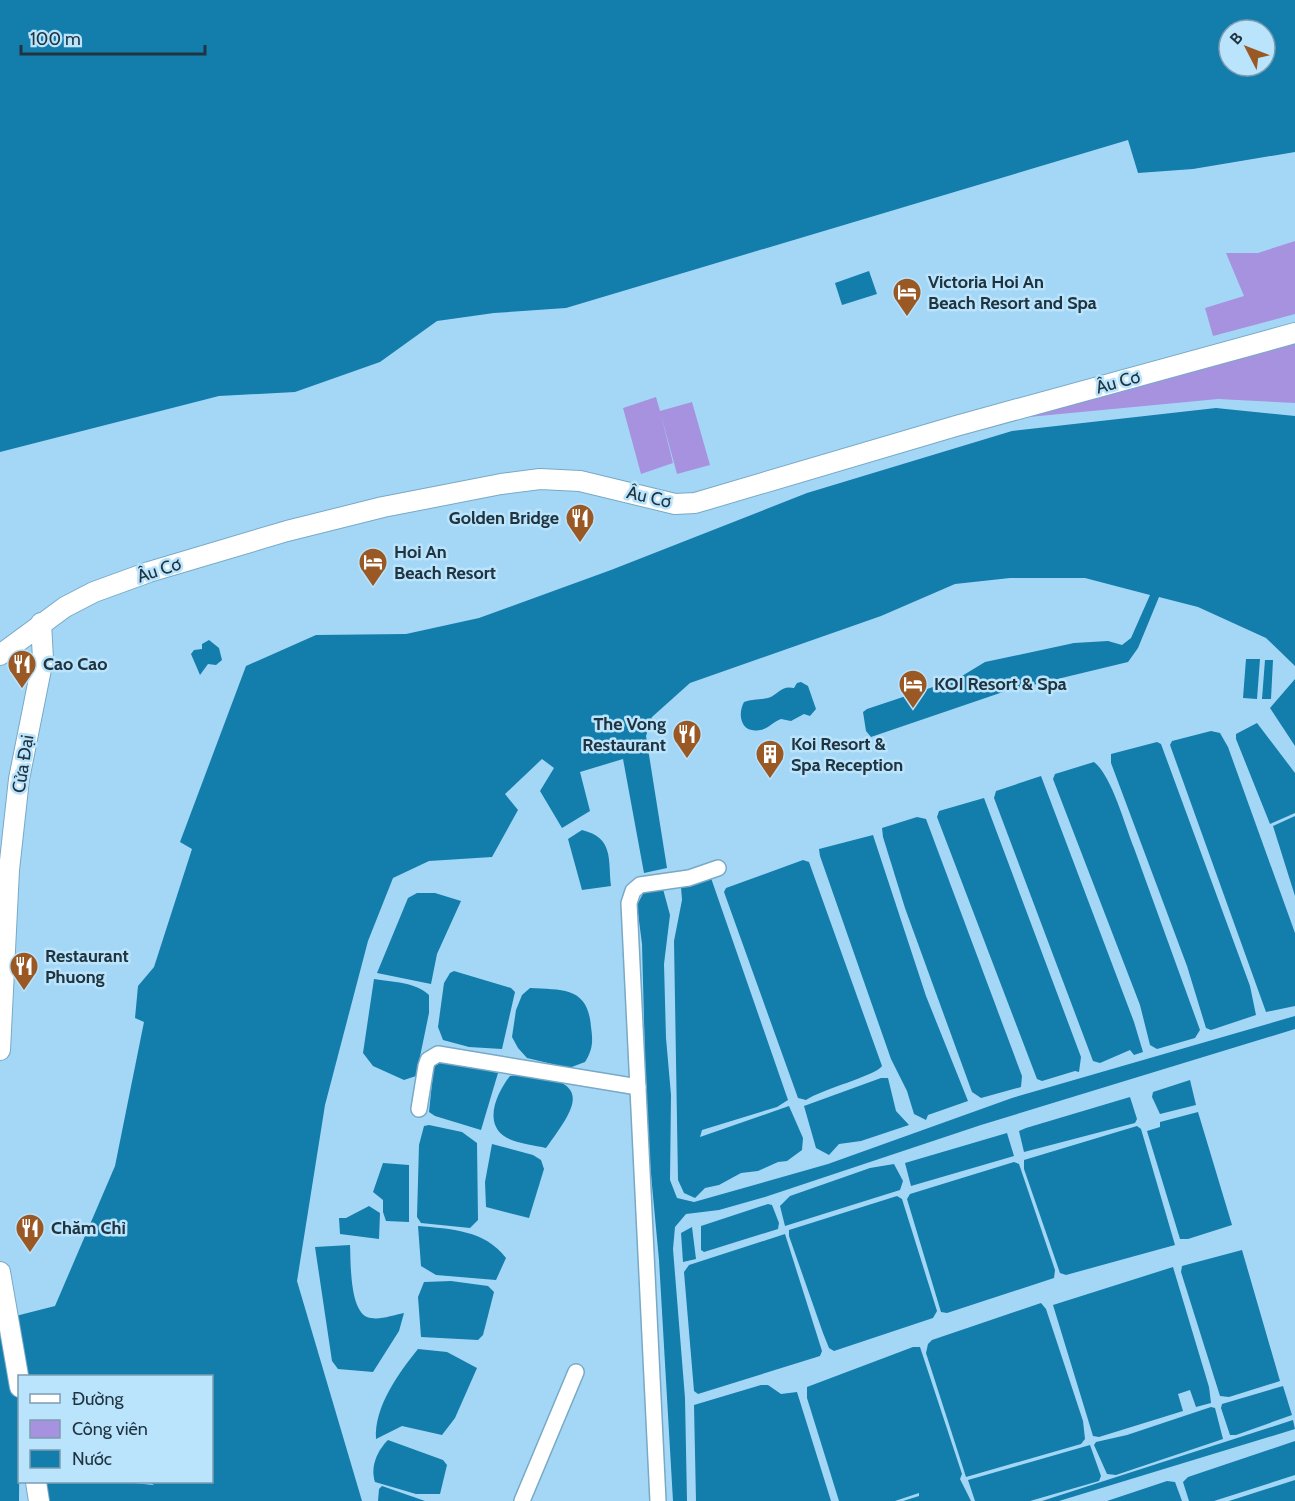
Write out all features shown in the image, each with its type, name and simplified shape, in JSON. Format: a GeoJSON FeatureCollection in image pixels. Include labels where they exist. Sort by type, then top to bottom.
{"type":"FeatureCollection","features":[{"type":"Feature","properties":{"kind":"main road","name":"Âu Cơ"},"geometry":{"type":"LineString","coordinates":[[0,655],[41,623],[94,592],[149,572],[287,531],[383,507],[501,484],[540,479],[580,480],[675,504],[695,502],[956,426],[1295,333]]}},
{"type":"Feature","properties":{"kind":"main road","name":"Cửa Đại"},"geometry":{"type":"LineString","coordinates":[[0,1050],[4,869],[44,659],[41,623]]}},
{"type":"Feature","properties":{"kind":"main road"},"geometry":{"type":"LineString","coordinates":[[0,1272],[18,1377]]}},
{"type":"Feature","properties":{"kind":"main road"},"geometry":{"type":"LineString","coordinates":[[36,1483],[39,1501]]}},
{"type":"Feature","properties":{"kind":"street"},"geometry":{"type":"LineString","coordinates":[[658,1501],[629,903],[633,891],[640,885],[689,878],[718,868]]}},
{"type":"Feature","properties":{"kind":"street"},"geometry":{"type":"LineString","coordinates":[[419,1109],[428,1060],[438,1054],[638,1088]]}},
{"type":"Feature","properties":{"kind":"street"},"geometry":{"type":"LineString","coordinates":[[522,1501],[576,1372]]}},
{"type":"Feature","properties":{"kind":"green space"},"geometry":{"type":"Polygon","coordinates":[[[1295,241],[1295,314],[1213,336],[1205,308],[1244,296],[1226,253],[1258,253],[1295,241]]]}},
{"type":"Feature","properties":{"kind":"green space"},"geometry":{"type":"Polygon","coordinates":[[[1295,344],[1295,403],[1218,399],[1018,418],[1295,344]]]}},
{"type":"Feature","properties":{"kind":"green space"},"geometry":{"type":"Polygon","coordinates":[[[656,397],[660,411],[692,402],[710,465],[677,474],[661,415],[673,463],[641,474],[623,408],[656,397]]]}},
{"type":"Feature","properties":{"kind":"water"},"geometry":{"type":"Polygon","coordinates":[[[0,0],[1295,0],[1295,152],[1193,169],[1138,173],[1128,140],[566,308],[494,313],[437,321],[380,362],[295,392],[219,396],[0,452],[0,0]]]}},
{"type":"Feature","properties":{"kind":"water"},"geometry":{"type":"Polygon","coordinates":[[[869,271],[877,294],[842,305],[835,283],[869,271]]]}},
{"type":"Feature","properties":{"kind":"water"},"geometry":{"type":"Polygon","coordinates":[[[1216,408],[1295,416],[1295,666],[1266,638],[1198,607],[1159,597],[1138,648],[1128,662],[1003,692],[871,737],[866,731],[863,712],[867,709],[957,679],[985,662],[1074,643],[1108,641],[1122,645],[1131,638],[1150,595],[1085,578],[1010,578],[955,584],[881,616],[690,683],[652,717],[646,736],[667,868],[644,873],[623,759],[580,772],[590,811],[562,828],[540,791],[554,768],[542,759],[505,794],[518,810],[492,857],[429,861],[393,878],[368,941],[325,1105],[297,1281],[362,1501],[45,1501],[41,1483],[154,1485],[151,1483],[213,1483],[213,1375],[18,1375],[19,1501],[0,1501],[0,1320],[55,1306],[115,1166],[144,1022],[135,1018],[138,986],[154,967],[192,849],[180,842],[246,666],[316,635],[406,634],[479,618],[611,570],[807,493],[1012,431],[1216,408]]]}},
{"type":"Feature","properties":{"kind":"water"},"geometry":{"type":"Polygon","coordinates":[[[209,640],[219,648],[222,660],[216,665],[208,664],[200,675],[191,654],[194,650],[202,649],[202,644],[209,640]]]}},
{"type":"Feature","properties":{"kind":"water"},"geometry":{"type":"Polygon","coordinates":[[[1246,659],[1260,659],[1257,699],[1243,698],[1246,659]]]}},
{"type":"Feature","properties":{"kind":"water"},"geometry":{"type":"Polygon","coordinates":[[[1265,660],[1273,660],[1271,699],[1262,699],[1265,660]]]}},
{"type":"Feature","properties":{"kind":"water"},"geometry":{"type":"Polygon","coordinates":[[[1295,679],[1295,746],[1270,708],[1295,679]]]}},
{"type":"Feature","properties":{"kind":"water"},"geometry":{"type":"Polygon","coordinates":[[[801,682],[808,686],[816,709],[810,716],[804,714],[791,721],[781,719],[760,730],[748,729],[742,722],[741,712],[744,702],[768,698],[783,689],[794,688],[797,683],[801,682]]]}},
{"type":"Feature","properties":{"kind":"water"},"geometry":{"type":"Polygon","coordinates":[[[1257,723],[1295,773],[1295,813],[1270,824],[1236,739],[1236,734],[1257,723]]]}},
{"type":"Feature","properties":{"kind":"water"},"geometry":{"type":"Polygon","coordinates":[[[1211,731],[1220,733],[1228,747],[1295,933],[1295,1006],[1266,1012],[1170,745],[1172,741],[1211,731]]]}},
{"type":"Feature","properties":{"kind":"water"},"geometry":{"type":"Polygon","coordinates":[[[1157,742],[1161,744],[1250,986],[1256,1015],[1211,1030],[1206,1028],[1187,966],[1111,763],[1111,754],[1157,742]]]}},
{"type":"Feature","properties":{"kind":"water"},"geometry":{"type":"Polygon","coordinates":[[[1094,762],[1107,778],[1122,815],[1200,1030],[1195,1038],[1157,1049],[1150,1045],[1140,1005],[1053,779],[1055,774],[1094,762]]]}},
{"type":"Feature","properties":{"kind":"water"},"geometry":{"type":"Polygon","coordinates":[[[1041,776],[1134,1022],[1143,1052],[1134,1055],[1130,1050],[1100,1063],[1093,1061],[994,798],[996,791],[1041,776]]]}},
{"type":"Feature","properties":{"kind":"water"},"geometry":{"type":"Polygon","coordinates":[[[984,798],[1081,1057],[1079,1072],[1075,1071],[1042,1081],[1037,1079],[937,817],[939,811],[984,798]]]}},
{"type":"Feature","properties":{"kind":"water"},"geometry":{"type":"Polygon","coordinates":[[[1295,816],[1295,896],[1273,826],[1295,816]]]}},
{"type":"Feature","properties":{"kind":"water"},"geometry":{"type":"Polygon","coordinates":[[[917,817],[926,819],[1022,1076],[1021,1087],[981,1098],[972,1092],[905,908],[883,837],[882,828],[917,817]]]}},
{"type":"Feature","properties":{"kind":"water"},"geometry":{"type":"Polygon","coordinates":[[[582,830],[600,838],[604,844],[609,859],[611,886],[582,890],[568,839],[582,830]]]}},
{"type":"Feature","properties":{"kind":"water"},"geometry":{"type":"Polygon","coordinates":[[[873,835],[926,996],[968,1101],[928,1115],[926,1120],[914,1114],[907,1091],[891,1059],[820,856],[819,849],[873,835]]]}},
{"type":"Feature","properties":{"kind":"water"},"geometry":{"type":"Polygon","coordinates":[[[803,860],[809,862],[882,1066],[869,1074],[806,1100],[798,1098],[724,892],[726,888],[803,860]]]}},
{"type":"Feature","properties":{"kind":"water"},"geometry":{"type":"Polygon","coordinates":[[[711,878],[788,1100],[777,1107],[702,1130],[700,1137],[789,1106],[803,1138],[802,1150],[787,1161],[778,1162],[758,1171],[741,1173],[719,1185],[705,1188],[695,1198],[684,1193],[678,1180],[674,941],[682,900],[681,887],[711,878]]]}},
{"type":"Feature","properties":{"kind":"water"},"geometry":{"type":"Polygon","coordinates":[[[663,889],[670,915],[664,964],[666,1038],[671,1095],[670,1180],[677,1198],[694,1202],[828,1164],[1012,1098],[1295,1016],[1295,1029],[981,1125],[765,1197],[719,1210],[686,1214],[675,1227],[673,1249],[685,1398],[687,1501],[673,1501],[659,1260],[647,1132],[642,944],[637,905],[645,890],[663,889]]]}},
{"type":"Feature","properties":{"kind":"water"},"geometry":{"type":"Polygon","coordinates":[[[417,893],[435,893],[461,901],[437,954],[431,984],[377,973],[408,898],[417,893]]]}},
{"type":"Feature","properties":{"kind":"water"},"geometry":{"type":"Polygon","coordinates":[[[454,971],[511,988],[515,992],[502,1049],[469,1047],[443,1040],[438,1027],[444,983],[454,971]]]}},
{"type":"Feature","properties":{"kind":"water"},"geometry":{"type":"Polygon","coordinates":[[[374,979],[411,985],[429,995],[429,1013],[416,1076],[404,1080],[373,1066],[363,1053],[374,979]]]}},
{"type":"Feature","properties":{"kind":"water"},"geometry":{"type":"Polygon","coordinates":[[[530,988],[572,993],[585,1004],[589,1014],[592,1041],[590,1053],[585,1062],[569,1068],[527,1058],[518,1048],[512,1037],[516,1010],[522,995],[530,988]]]}},
{"type":"Feature","properties":{"kind":"water"},"geometry":{"type":"Polygon","coordinates":[[[443,1061],[498,1073],[481,1130],[435,1116],[429,1112],[434,1064],[443,1061]]]}},
{"type":"Feature","properties":{"kind":"water"},"geometry":{"type":"Polygon","coordinates":[[[526,1074],[561,1083],[570,1089],[573,1098],[566,1119],[546,1148],[518,1142],[504,1136],[494,1122],[497,1098],[505,1082],[510,1076],[526,1074]]]}},
{"type":"Feature","properties":{"kind":"water"},"geometry":{"type":"Polygon","coordinates":[[[881,1078],[888,1078],[896,1111],[909,1125],[861,1141],[839,1144],[829,1155],[816,1148],[804,1106],[881,1078]]]}},
{"type":"Feature","properties":{"kind":"water"},"geometry":{"type":"Polygon","coordinates":[[[1190,1080],[1196,1105],[1160,1114],[1152,1097],[1153,1092],[1190,1080]]]}},
{"type":"Feature","properties":{"kind":"water"},"geometry":{"type":"Polygon","coordinates":[[[1130,1097],[1137,1119],[1135,1123],[1024,1152],[1019,1131],[1130,1097]]]}},
{"type":"Feature","properties":{"kind":"water"},"geometry":{"type":"Polygon","coordinates":[[[1198,1112],[1232,1225],[1188,1239],[1180,1239],[1147,1131],[1160,1127],[1160,1122],[1198,1112]]]}},
{"type":"Feature","properties":{"kind":"water"},"geometry":{"type":"Polygon","coordinates":[[[424,1126],[462,1132],[477,1143],[478,1220],[470,1228],[421,1223],[417,1217],[419,1145],[424,1126]]]}},
{"type":"Feature","properties":{"kind":"water"},"geometry":{"type":"Polygon","coordinates":[[[1137,1126],[1141,1129],[1175,1245],[1066,1275],[1060,1273],[1024,1169],[1024,1160],[1137,1126]]]}},
{"type":"Feature","properties":{"kind":"water"},"geometry":{"type":"Polygon","coordinates":[[[1007,1133],[1014,1156],[911,1186],[905,1163],[1007,1133]]]}},
{"type":"Feature","properties":{"kind":"water"},"geometry":{"type":"Polygon","coordinates":[[[492,1144],[533,1155],[541,1160],[544,1169],[529,1218],[486,1207],[485,1182],[492,1144]]]}},
{"type":"Feature","properties":{"kind":"water"},"geometry":{"type":"Polygon","coordinates":[[[1014,1162],[1019,1164],[1055,1270],[1054,1278],[947,1313],[941,1312],[907,1199],[910,1194],[1014,1162]]]}},
{"type":"Feature","properties":{"kind":"water"},"geometry":{"type":"Polygon","coordinates":[[[383,1163],[409,1165],[409,1222],[386,1221],[383,1200],[373,1192],[383,1163]]]}},
{"type":"Feature","properties":{"kind":"water"},"geometry":{"type":"Polygon","coordinates":[[[894,1164],[903,1181],[900,1190],[785,1226],[780,1206],[790,1196],[870,1168],[894,1164]]]}},
{"type":"Feature","properties":{"kind":"water"},"geometry":{"type":"Polygon","coordinates":[[[897,1196],[902,1199],[937,1311],[933,1318],[834,1351],[829,1348],[823,1333],[789,1236],[789,1230],[897,1196]]]}},
{"type":"Feature","properties":{"kind":"water"},"geometry":{"type":"Polygon","coordinates":[[[768,1204],[772,1205],[779,1223],[778,1229],[704,1252],[701,1250],[701,1226],[768,1204]]]}},
{"type":"Feature","properties":{"kind":"water"},"geometry":{"type":"Polygon","coordinates":[[[369,1206],[380,1213],[379,1239],[340,1234],[339,1218],[346,1218],[369,1206]]]}},
{"type":"Feature","properties":{"kind":"water"},"geometry":{"type":"Polygon","coordinates":[[[418,1226],[467,1233],[488,1242],[506,1258],[496,1280],[436,1275],[421,1266],[418,1226]]]}},
{"type":"Feature","properties":{"kind":"water"},"geometry":{"type":"Polygon","coordinates":[[[692,1227],[696,1259],[683,1262],[681,1233],[692,1227]]]}},
{"type":"Feature","properties":{"kind":"water"},"geometry":{"type":"Polygon","coordinates":[[[785,1234],[822,1351],[820,1356],[698,1394],[694,1391],[684,1272],[689,1265],[785,1234]]]}},
{"type":"Feature","properties":{"kind":"water"},"geometry":{"type":"Polygon","coordinates":[[[350,1245],[355,1299],[364,1315],[379,1318],[404,1313],[399,1331],[373,1372],[338,1369],[332,1361],[315,1247],[350,1245]]]}},
{"type":"Feature","properties":{"kind":"water"},"geometry":{"type":"Polygon","coordinates":[[[1242,1250],[1280,1381],[1229,1397],[1220,1396],[1181,1272],[1182,1266],[1242,1250]]]}},
{"type":"Feature","properties":{"kind":"water"},"geometry":{"type":"Polygon","coordinates":[[[1173,1267],[1209,1387],[1211,1403],[1196,1407],[1190,1390],[1178,1394],[1183,1411],[1099,1437],[1093,1436],[1053,1305],[1173,1267]]]}},
{"type":"Feature","properties":{"kind":"water"},"geometry":{"type":"Polygon","coordinates":[[[451,1281],[488,1286],[494,1292],[483,1335],[478,1340],[421,1337],[418,1297],[424,1282],[451,1281]]]}},
{"type":"Feature","properties":{"kind":"water"},"geometry":{"type":"Polygon","coordinates":[[[1041,1303],[1046,1309],[1083,1421],[1085,1439],[1081,1444],[966,1477],[926,1353],[928,1344],[932,1340],[1041,1303]]]}},
{"type":"Feature","properties":{"kind":"water"},"geometry":{"type":"Polygon","coordinates":[[[913,1347],[920,1347],[962,1474],[960,1479],[971,1501],[903,1501],[919,1496],[919,1493],[895,1501],[839,1501],[807,1398],[807,1387],[913,1347]]]}},
{"type":"Feature","properties":{"kind":"water"},"geometry":{"type":"Polygon","coordinates":[[[418,1349],[447,1352],[477,1368],[455,1418],[442,1435],[402,1426],[376,1439],[376,1427],[383,1403],[395,1380],[418,1349]]]}},
{"type":"Feature","properties":{"kind":"water"},"geometry":{"type":"Polygon","coordinates":[[[761,1385],[768,1385],[781,1394],[797,1392],[831,1501],[696,1501],[694,1405],[761,1385]]]}},
{"type":"Feature","properties":{"kind":"water"},"geometry":{"type":"Polygon","coordinates":[[[1283,1386],[1292,1415],[1236,1435],[1230,1435],[1221,1408],[1222,1404],[1283,1386]]]}},
{"type":"Feature","properties":{"kind":"water"},"geometry":{"type":"Polygon","coordinates":[[[1211,1407],[1215,1408],[1223,1439],[1116,1475],[1107,1474],[1094,1445],[1096,1442],[1127,1435],[1211,1407]]]}},
{"type":"Feature","properties":{"kind":"water"},"geometry":{"type":"Polygon","coordinates":[[[1293,1420],[1295,1429],[1059,1501],[1042,1501],[1293,1420]]]}},
{"type":"Feature","properties":{"kind":"water"},"geometry":{"type":"Polygon","coordinates":[[[388,1440],[443,1460],[447,1465],[440,1494],[416,1494],[375,1482],[373,1471],[376,1460],[388,1440]]]}},
{"type":"Feature","properties":{"kind":"water"},"geometry":{"type":"Polygon","coordinates":[[[1295,1441],[1295,1475],[1214,1501],[1189,1501],[1183,1482],[1188,1477],[1295,1441]]]}},
{"type":"Feature","properties":{"kind":"water"},"geometry":{"type":"Polygon","coordinates":[[[1090,1445],[1101,1476],[1099,1481],[1030,1501],[975,1501],[968,1480],[1090,1445]]]}},
{"type":"Feature","properties":{"kind":"water"},"geometry":{"type":"Polygon","coordinates":[[[1295,1480],[1295,1501],[1229,1501],[1295,1480]]]}},
{"type":"Feature","properties":{"kind":"water"},"geometry":{"type":"Polygon","coordinates":[[[1167,1481],[1175,1482],[1182,1501],[1107,1501],[1167,1481]]]}},
{"type":"Feature","properties":{"kind":"water"},"geometry":{"type":"Polygon","coordinates":[[[382,1486],[425,1501],[378,1501],[379,1489],[382,1486]]]}},
{"type":"Feature","properties":{"kind":"place","name":"Victoria Hoi An Beach Resort and Spa"},"geometry":{"type":"Point","coordinates":[907,318]}},
{"type":"Feature","properties":{"kind":"place","name":"Golden Bridge"},"geometry":{"type":"Point","coordinates":[580,544]}},
{"type":"Feature","properties":{"kind":"place","name":"Hoi An Beach Resort"},"geometry":{"type":"Point","coordinates":[373,588]}},
{"type":"Feature","properties":{"kind":"place","name":"Cao Cao"},"geometry":{"type":"Point","coordinates":[22,690]}},
{"type":"Feature","properties":{"kind":"place","name":"KOI Resort & Spa"},"geometry":{"type":"Point","coordinates":[913,710]}},
{"type":"Feature","properties":{"kind":"place","name":"The Vong Restaurant"},"geometry":{"type":"Point","coordinates":[687,760]}},
{"type":"Feature","properties":{"kind":"place","name":"Koi Resort & Spa Reception"},"geometry":{"type":"Point","coordinates":[770,780]}},
{"type":"Feature","properties":{"kind":"place","name":"Restaurant Phuong"},"geometry":{"type":"Point","coordinates":[24,992]}},
{"type":"Feature","properties":{"kind":"place","name":"Chăm Chỉ"},"geometry":{"type":"Point","coordinates":[30,1254]}}]}
